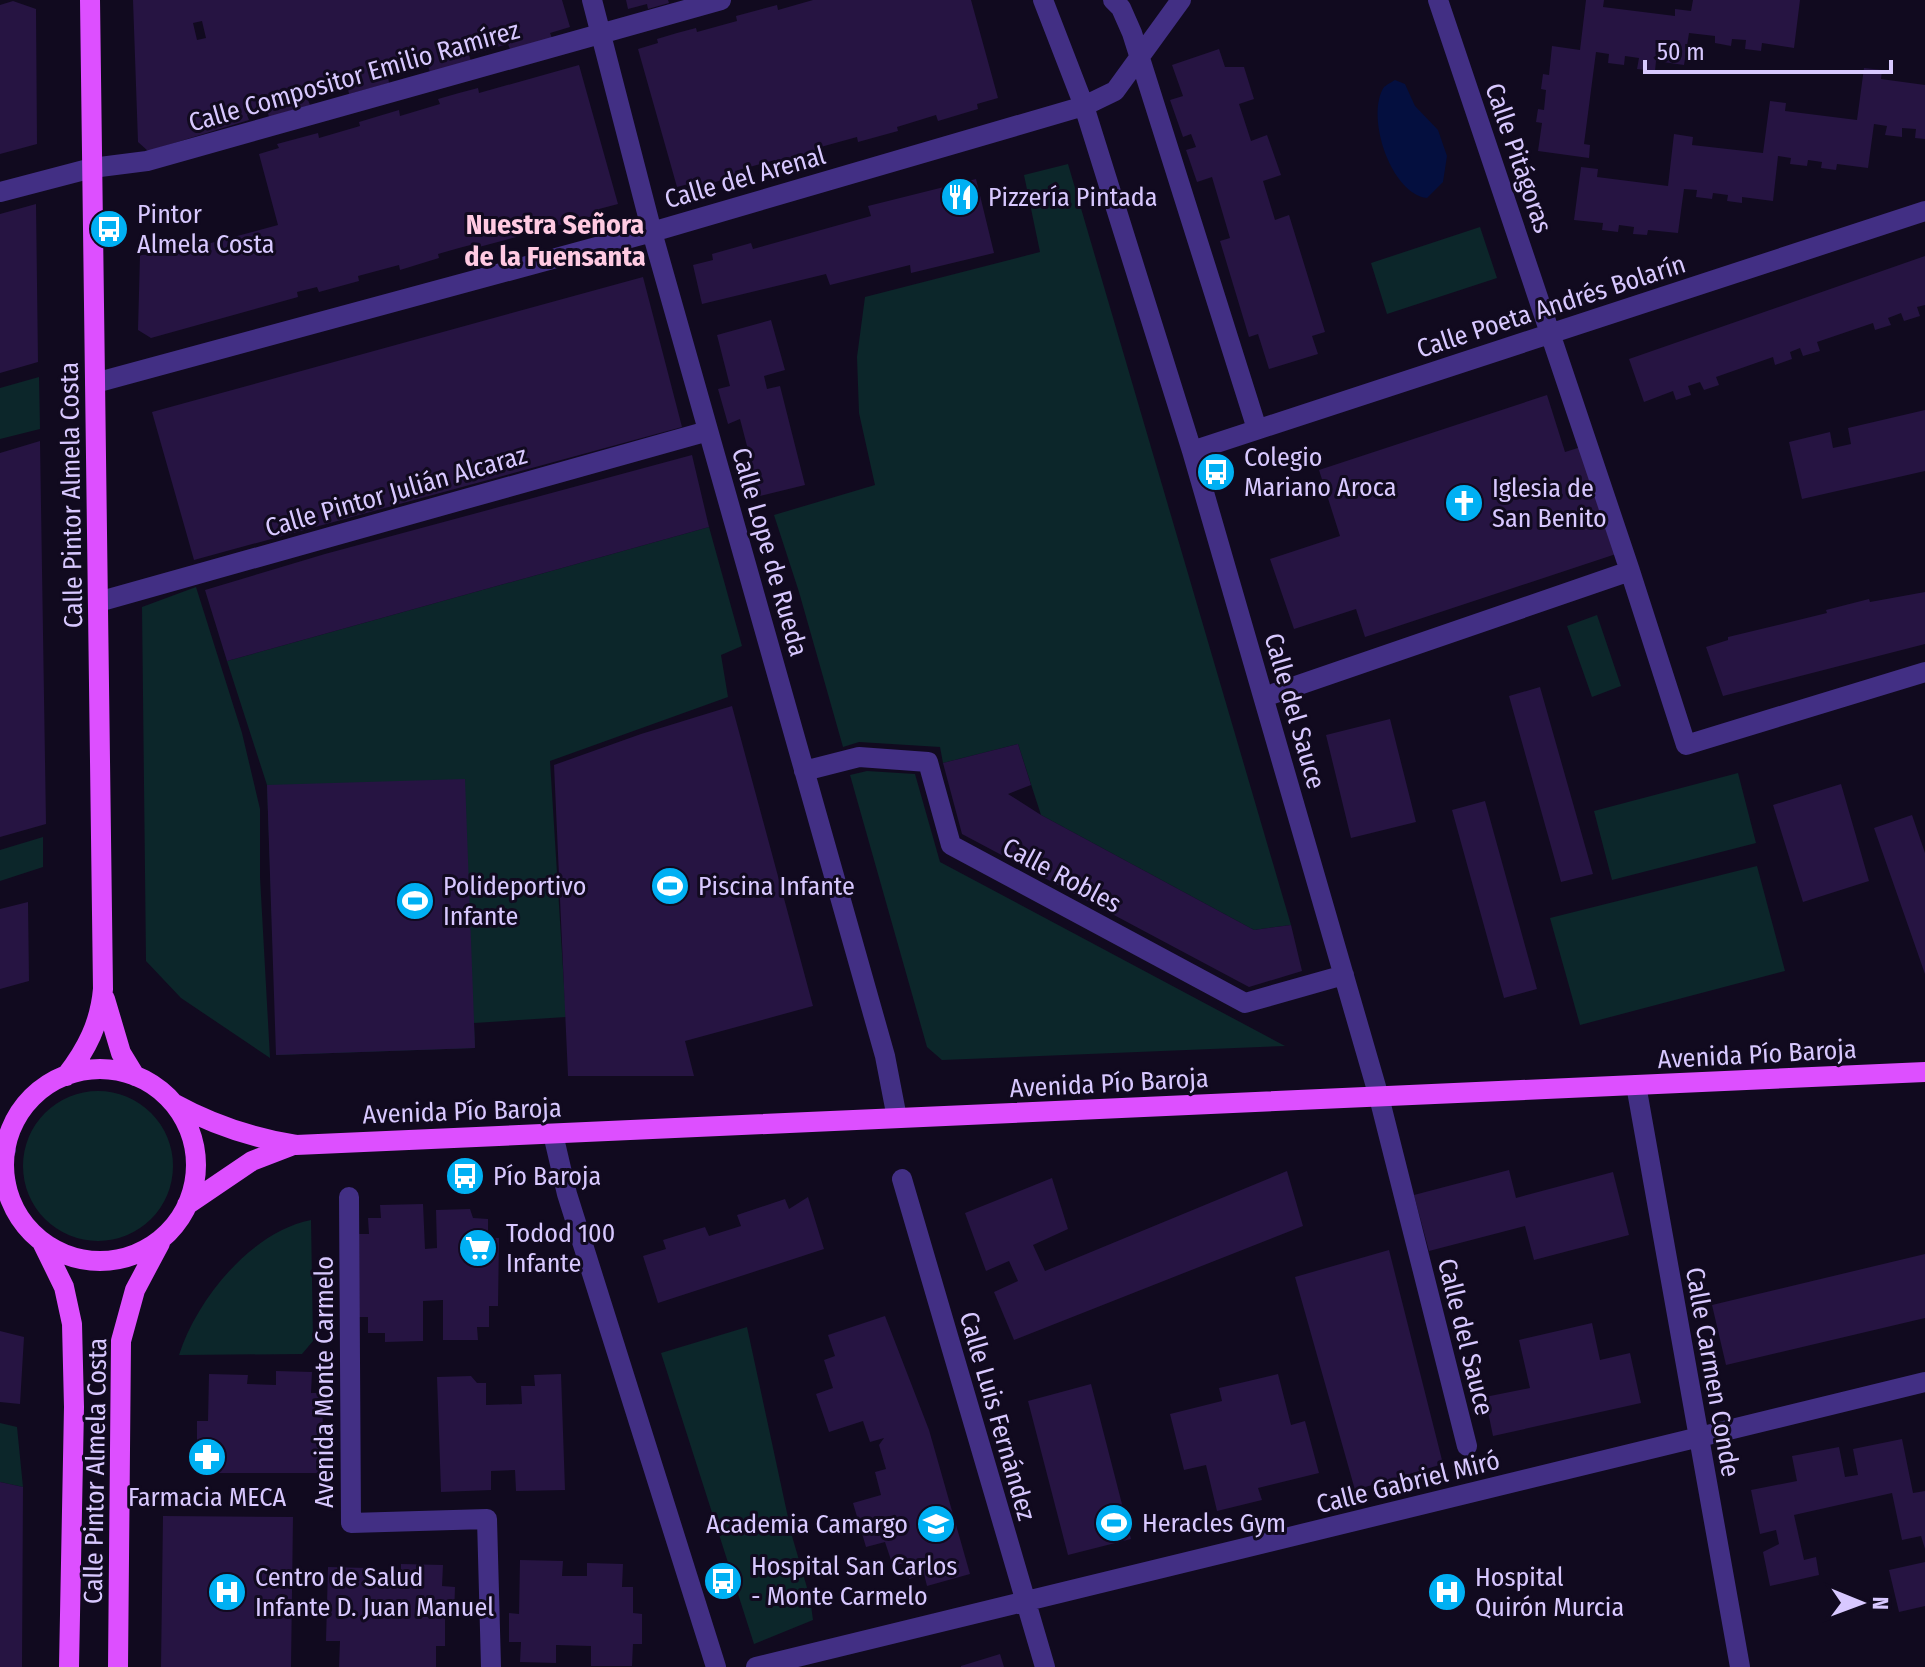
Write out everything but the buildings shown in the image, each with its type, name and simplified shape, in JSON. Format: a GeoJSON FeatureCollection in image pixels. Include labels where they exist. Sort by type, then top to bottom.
{"type":"FeatureCollection","features":[{"type":"Feature","properties":{"kind":"main road","name":"Calle Pintor Almela Costa"},"geometry":{"type":"LineString","coordinates":[[66,1076],[81,1057],[94,1032],[103,989],[90,0]]}},
{"type":"Feature","properties":{"kind":"main road","name":"Calle Pintor Almela Costa"},"geometry":{"type":"LineString","coordinates":[[103,989],[114,1034],[135,1076]]}},
{"type":"Feature","properties":{"kind":"main road"},"geometry":{"type":"LineString","coordinates":[[93,1070],[135,1076],[156,1087],[173,1103],[194,1145],[196,1176],[187,1205],[165,1237],[140,1253],[97,1262],[68,1256],[42,1242],[25,1226],[3,1180],[3,1152],[23,1109],[35,1095],[66,1076],[93,1070]]}},
{"type":"Feature","properties":{"kind":"main road","name":"Avenida Pío Baroja"},"geometry":{"type":"LineString","coordinates":[[173,1103],[231,1130],[296,1145],[1925,1072]]}},
{"type":"Feature","properties":{"kind":"main road","name":"Avenida Pío Baroja"},"geometry":{"type":"LineString","coordinates":[[187,1205],[252,1161],[296,1145]]}},
{"type":"Feature","properties":{"kind":"main road","name":"Calle Pintor Almela Costa"},"geometry":{"type":"LineString","coordinates":[[118,1667],[121,1341],[135,1290],[165,1237]]}},
{"type":"Feature","properties":{"kind":"main road","name":"Calle Pintor Almela Costa"},"geometry":{"type":"LineString","coordinates":[[42,1242],[64,1287],[72,1324],[74,1407],[69,1667]]}},
{"type":"Feature","properties":{"kind":"street","name":"Calle Lope de Rueda"},"geometry":{"type":"LineString","coordinates":[[592,0],[652,232],[885,1056],[897,1118]]}},
{"type":"Feature","properties":{"kind":"street","name":"Calle Compositor Emilio Ramírez"},"geometry":{"type":"LineString","coordinates":[[0,192],[92,168],[147,161],[721,0]]}},
{"type":"Feature","properties":{"kind":"street"},"geometry":{"type":"LineString","coordinates":[[1046,9],[1062,0]]}},
{"type":"Feature","properties":{"kind":"street"},"geometry":{"type":"LineString","coordinates":[[1113,0],[1121,8],[1132,33],[1257,429]]}},
{"type":"Feature","properties":{"kind":"street","name":"Calle Pitágoras"},"geometry":{"type":"LineString","coordinates":[[1438,0],[1686,745],[1925,672]]}},
{"type":"Feature","properties":{"kind":"street","name":"Calle del Arenal"},"geometry":{"type":"LineString","coordinates":[[95,383],[652,232],[1084,106],[1115,91],[1139,61],[1170,4]]}},
{"type":"Feature","properties":{"kind":"street","name":"Calle del Sauce"},"geometry":{"type":"LineString","coordinates":[[1046,9],[1084,106],[1192,451],[1379,1097],[1467,1446]]}},
{"type":"Feature","properties":{"kind":"street","name":"Calle Poeta Andrés Bolarín"},"geometry":{"type":"LineString","coordinates":[[1192,451],[1925,211]]}},
{"type":"Feature","properties":{"kind":"street","name":"Calle Pintor Julián Alcaraz"},"geometry":{"type":"LineString","coordinates":[[98,602],[708,431]]}},
{"type":"Feature","properties":{"kind":"street"},"geometry":{"type":"LineString","coordinates":[[1264,697],[1630,571]]}},
{"type":"Feature","properties":{"kind":"street","name":"Calle Robles"},"geometry":{"type":"LineString","coordinates":[[804,771],[859,757],[928,762],[951,845],[1245,1003],[1344,975]]}},
{"type":"Feature","properties":{"kind":"street","name":"Calle Carmen Conde"},"geometry":{"type":"LineString","coordinates":[[1636,1085],[1740,1667]]}},
{"type":"Feature","properties":{"kind":"street"},"geometry":{"type":"LineString","coordinates":[[553,1134],[567,1194],[716,1667]]}},
{"type":"Feature","properties":{"kind":"street","name":"Calle Luis Fernández"},"geometry":{"type":"LineString","coordinates":[[902,1179],[1045,1667]]}},
{"type":"Feature","properties":{"kind":"street","name":"Avenida Monte Carmelo"},"geometry":{"type":"LineString","coordinates":[[349,1197],[351,1523],[487,1519],[491,1667]]}},
{"type":"Feature","properties":{"kind":"street","name":"Calle Gabriel Miró"},"geometry":{"type":"LineString","coordinates":[[756,1667],[1925,1382]]}},
{"type":"Feature","properties":{"kind":"green space"},"geometry":{"type":"Polygon","coordinates":[[[1068,164],[1291,925],[1254,930],[1041,815],[1018,744],[943,763],[940,747],[859,742],[843,747],[774,515],[875,485],[859,413],[857,357],[865,297],[1040,252],[1024,175],[1068,164]]]}},
{"type":"Feature","properties":{"kind":"green space"},"geometry":{"type":"Polygon","coordinates":[[[1480,227],[1497,278],[1387,314],[1371,263],[1480,227]]]}},
{"type":"Feature","properties":{"kind":"green space"},"geometry":{"type":"Polygon","coordinates":[[[39,377],[40,429],[0,439],[0,388],[39,377]]]}},
{"type":"Feature","properties":{"kind":"green space","name":"Polideportivo Infante"},"geometry":{"type":"Polygon","coordinates":[[[709,527],[742,646],[721,655],[728,697],[550,761],[566,1017],[474,1023],[475,1048],[277,1055],[267,785],[227,661],[709,527]]]}},
{"type":"Feature","properties":{"kind":"green space"},"geometry":{"type":"Polygon","coordinates":[[[196,587],[242,733],[260,809],[260,877],[270,1058],[181,998],[146,961],[142,607],[196,587]]]}},
{"type":"Feature","properties":{"kind":"green space"},"geometry":{"type":"Polygon","coordinates":[[[1597,615],[1621,686],[1592,697],[1567,626],[1597,615]]]}},
{"type":"Feature","properties":{"kind":"green space"},"geometry":{"type":"Polygon","coordinates":[[[867,771],[915,774],[940,862],[1285,1046],[942,1060],[927,1047],[850,775],[867,771]]]}},
{"type":"Feature","properties":{"kind":"green space"},"geometry":{"type":"Polygon","coordinates":[[[1738,773],[1756,843],[1612,880],[1594,811],[1738,773]]]}},
{"type":"Feature","properties":{"kind":"green space"},"geometry":{"type":"Polygon","coordinates":[[[43,837],[43,867],[0,881],[0,850],[43,837]]]}},
{"type":"Feature","properties":{"kind":"green space"},"geometry":{"type":"Polygon","coordinates":[[[1757,866],[1785,971],[1580,1025],[1550,918],[1757,866]]]}},
{"type":"Feature","properties":{"kind":"green space"},"geometry":{"type":"Polygon","coordinates":[[[98,1091],[127,1097],[151,1113],[167,1137],[173,1166],[167,1195],[151,1219],[127,1235],[98,1241],[69,1235],[45,1219],[29,1195],[23,1166],[29,1137],[45,1113],[69,1097],[98,1091]]]}},
{"type":"Feature","properties":{"kind":"green space"},"geometry":{"type":"Polygon","coordinates":[[[311,1220],[313,1341],[302,1354],[179,1355],[199,1312],[229,1271],[268,1238],[311,1220]]]}},
{"type":"Feature","properties":{"kind":"green space"},"geometry":{"type":"Polygon","coordinates":[[[747,1327],[813,1620],[754,1644],[661,1353],[747,1327]]]}},
{"type":"Feature","properties":{"kind":"green space"},"geometry":{"type":"Polygon","coordinates":[[[0,1423],[17,1427],[23,1487],[0,1482],[0,1423]]]}},
{"type":"Feature","properties":{"kind":"shaded area"},"geometry":{"type":"Polygon","coordinates":[[[1395,80],[1405,84],[1415,106],[1438,130],[1447,156],[1443,182],[1427,198],[1414,193],[1402,183],[1385,152],[1380,134],[1379,100],[1384,87],[1395,80]]]}},
{"type":"Feature","properties":{"kind":"place","name":"Pizzería Pintada"},"geometry":{"type":"Point","coordinates":[960,197]}},
{"type":"Feature","properties":{"kind":"place","name":"Pintor Almela Costa"},"geometry":{"type":"Point","coordinates":[109,229]}},
{"type":"Feature","properties":{"kind":"place","name":"Colegio Mariano Aroca"},"geometry":{"type":"Point","coordinates":[1216,472]}},
{"type":"Feature","properties":{"kind":"place","name":"Iglesia de San Benito"},"geometry":{"type":"Point","coordinates":[1464,503]}},
{"type":"Feature","properties":{"kind":"place","name":"Piscina Infante"},"geometry":{"type":"Point","coordinates":[670,886]}},
{"type":"Feature","properties":{"kind":"place","name":"Polideportivo Infante"},"geometry":{"type":"Point","coordinates":[415,901]}},
{"type":"Feature","properties":{"kind":"place","name":"Pío Baroja"},"geometry":{"type":"Point","coordinates":[465,1176]}},
{"type":"Feature","properties":{"kind":"place","name":"Todod 100 Infante"},"geometry":{"type":"Point","coordinates":[478,1248]}},
{"type":"Feature","properties":{"kind":"place","name":"Farmacia MECA"},"geometry":{"type":"Point","coordinates":[207,1457]}},
{"type":"Feature","properties":{"kind":"place","name":"Heracles Gym"},"geometry":{"type":"Point","coordinates":[1114,1523]}},
{"type":"Feature","properties":{"kind":"place","name":"Academia Camargo"},"geometry":{"type":"Point","coordinates":[936,1524]}},
{"type":"Feature","properties":{"kind":"place","name":"Hospital San Carlos - Monte Carmelo"},"geometry":{"type":"Point","coordinates":[723,1581]}},
{"type":"Feature","properties":{"kind":"place","name":"Centro de Salud Infante D. Juan Manuel"},"geometry":{"type":"Point","coordinates":[227,1592]}},
{"type":"Feature","properties":{"kind":"place","name":"Hospital Quirón Murcia"},"geometry":{"type":"Point","coordinates":[1447,1592]}},
{"type":"Feature","properties":{"kind":"district","name":"Nuestra Señora de la Fuensanta"},"geometry":{"type":"Point","coordinates":[555,240]}}]}
